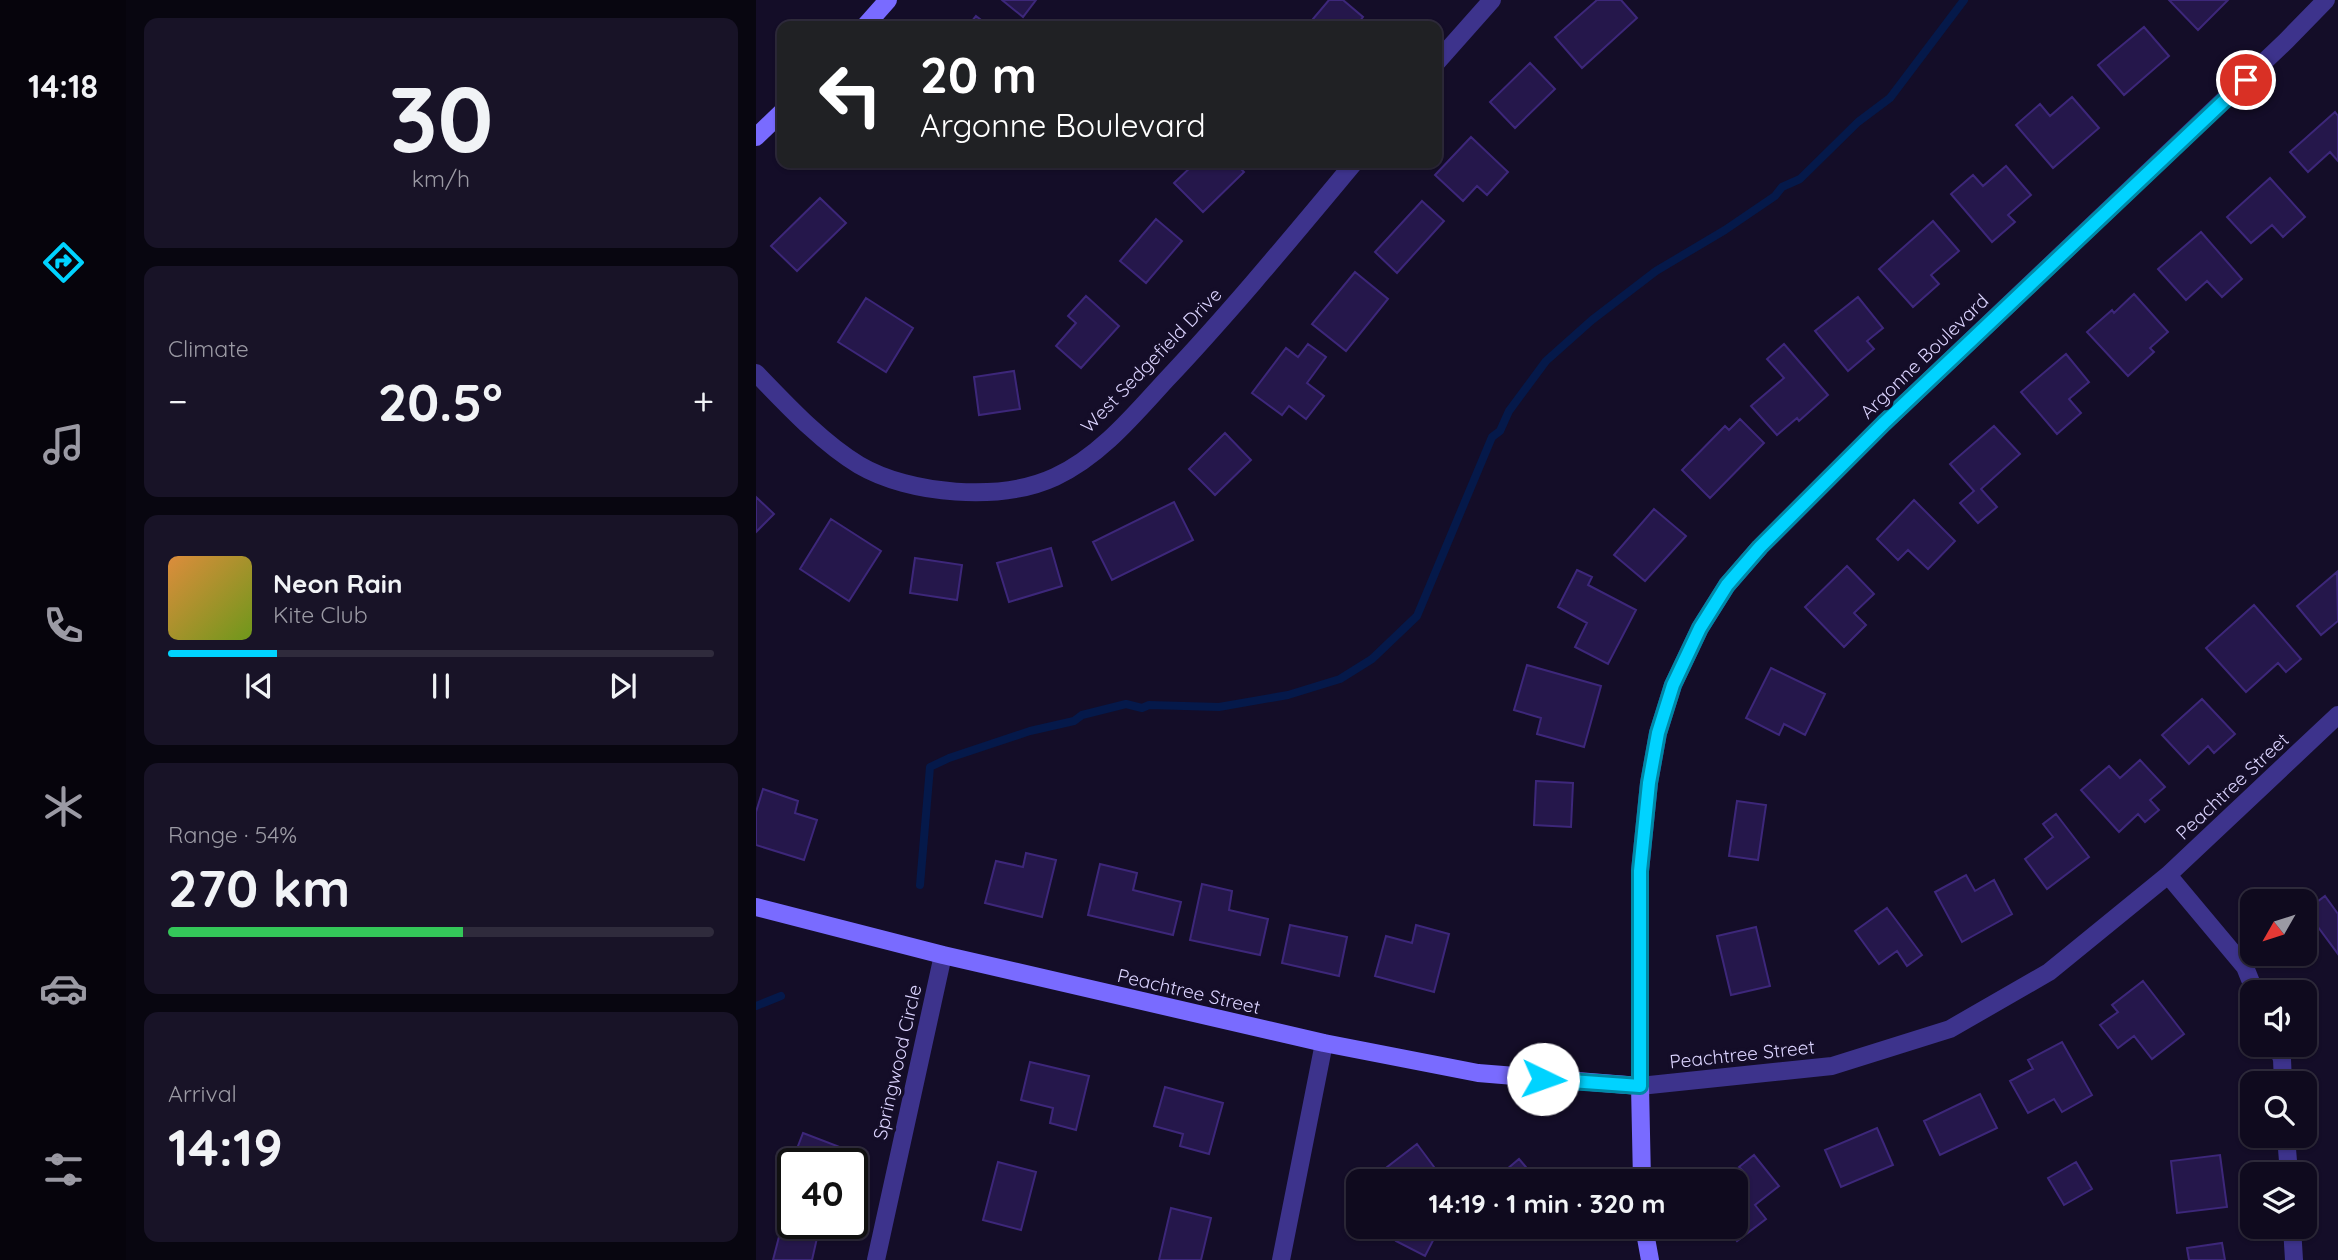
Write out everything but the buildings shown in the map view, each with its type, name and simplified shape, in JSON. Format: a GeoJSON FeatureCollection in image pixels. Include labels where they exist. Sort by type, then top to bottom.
{"type":"FeatureCollection","features":[{"type":"Feature","properties":{"kind":"street"},"geometry":{"type":"LineString","coordinates":[[869,21],[888,0]]}},
{"type":"Feature","properties":{"kind":"street"},"geometry":{"type":"LineString","coordinates":[[1442,56],[1492,0]]}},
{"type":"Feature","properties":{"kind":"street","name":"Argonne Boulevard"},"geometry":{"type":"LineString","coordinates":[[1642,1169],[1640,871],[1649,783],[1658,733],[1673,685],[1706,618],[1727,585],[1760,547],[1874,433],[2326,0]]}},
{"type":"Feature","properties":{"kind":"street"},"geometry":{"type":"LineString","coordinates":[[756,137],[777,117]]}},
{"type":"Feature","properties":{"kind":"street","name":"West Sedgefield Drive"},"geometry":{"type":"LineString","coordinates":[[756,373],[782,400],[839,450],[859,465],[883,476],[907,484],[957,491],[1009,490],[1034,485],[1057,476],[1087,457],[1125,424],[1205,338],[1350,168]]}},
{"type":"Feature","properties":{"kind":"street","name":"Peachtree Street"},"geometry":{"type":"LineString","coordinates":[[756,907],[943,955],[1324,1043],[1478,1073],[1640,1086],[1832,1066],[1950,1029],[2049,972],[2168,874],[2338,715]]}},
{"type":"Feature","properties":{"kind":"street"},"geometry":{"type":"LineString","coordinates":[[2168,874],[2245,967],[2250,980]]}},
{"type":"Feature","properties":{"kind":"street","name":"Springwood Circle"},"geometry":{"type":"LineString","coordinates":[[876,1260],[943,955]]}},
{"type":"Feature","properties":{"kind":"street"},"geometry":{"type":"LineString","coordinates":[[1281,1260],[1324,1043]]}},
{"type":"Feature","properties":{"kind":"street"},"geometry":{"type":"LineString","coordinates":[[1646,1239],[1650,1260]]}},
{"type":"Feature","properties":{"kind":"street"},"geometry":{"type":"LineString","coordinates":[[2293,1239],[2294,1260]]}},
{"type":"Feature","properties":{"kind":"waterway"},"geometry":{"type":"LineString","coordinates":[[920,885],[930,767],[1030,731],[1074,721],[1082,715],[1126,704],[1142,708],[1149,705],[1219,707],[1288,695],[1340,679],[1372,659],[1417,616],[1492,437],[1500,431],[1509,411],[1546,361],[1592,320],[1656,271],[1725,230],[1775,196],[1782,187],[1800,179],[1858,122],[1890,98],[1964,0]]}},
{"type":"Feature","properties":{"kind":"waterway"},"geometry":{"type":"LineString","coordinates":[[756,1006],[781,996]]}},
{"type":"Feature","properties":{"kind":"route"},"geometry":{"type":"LineString","coordinates":[[1543,1079],[1640,1086],[1640,871],[1649,783],[1658,733],[1673,685],[1700,628],[1727,585],[1760,547],[1884,423],[2246,80]]}}]}
